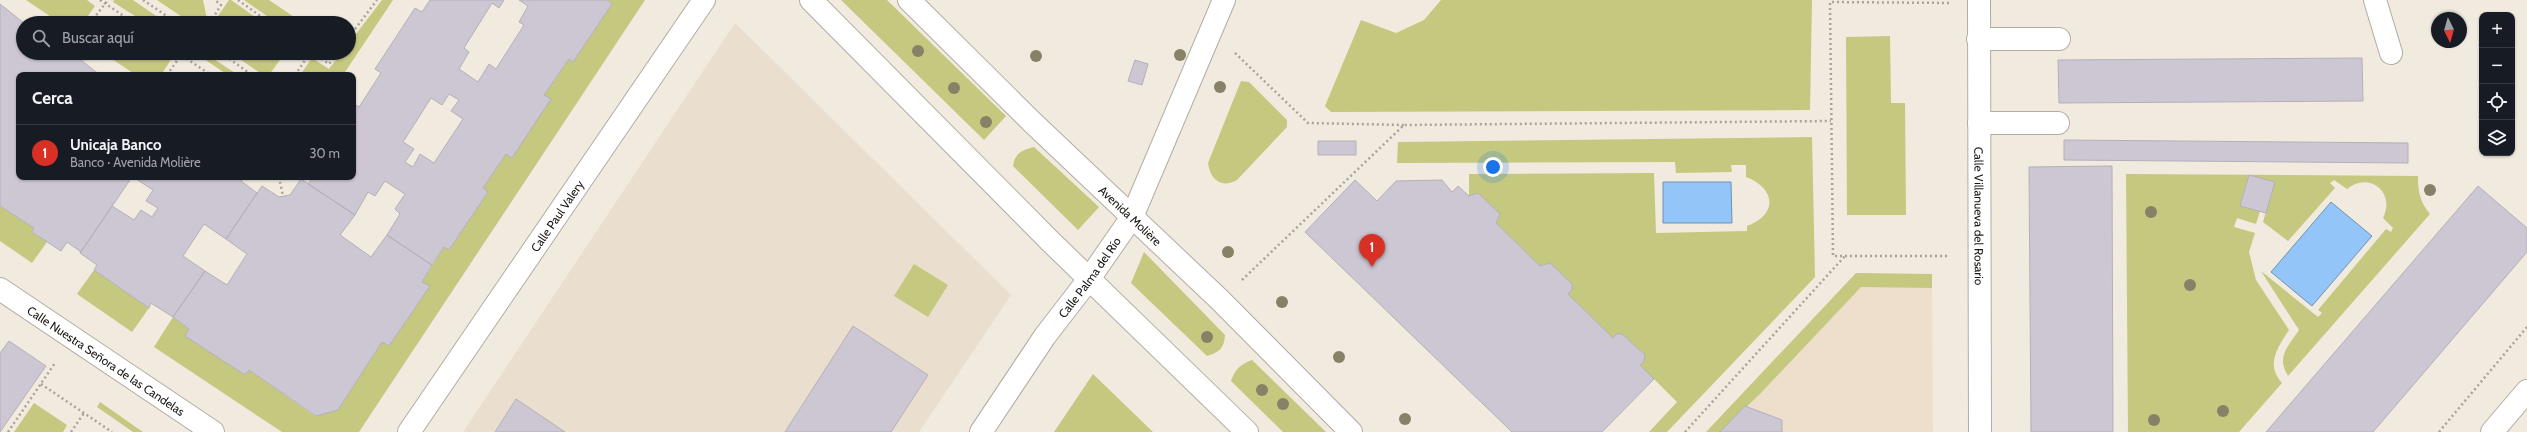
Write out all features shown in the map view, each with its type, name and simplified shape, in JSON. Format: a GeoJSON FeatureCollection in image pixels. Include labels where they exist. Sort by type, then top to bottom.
{"type":"FeatureCollection","features":[{"type":"Feature","properties":{"kind":"street","name":"Calle Paul Valery"},"geometry":{"type":"LineString","coordinates":[[410,432],[704,0]]}},
{"type":"Feature","properties":{"kind":"street"},"geometry":{"type":"LineString","coordinates":[[811,0],[1089,279],[1247,432]]}},
{"type":"Feature","properties":{"kind":"street","name":"Avenida Molière"},"geometry":{"type":"LineString","coordinates":[[909,0],[1132,217],[1220,300],[1351,432]]}},
{"type":"Feature","properties":{"kind":"street","name":"Calle Palma del Río"},"geometry":{"type":"LineString","coordinates":[[981,432],[1045,336],[1089,279],[1132,217],[1224,0]]}},
{"type":"Feature","properties":{"kind":"street"},"geometry":{"type":"LineString","coordinates":[[2375,0],[2391,54]]}},
{"type":"Feature","properties":{"kind":"street","name":"Calle Villanueva del Rosario"},"geometry":{"type":"LineString","coordinates":[[1979,2],[1980,432]]}},
{"type":"Feature","properties":{"kind":"street"},"geometry":{"type":"LineString","coordinates":[[1978,39],[2059,39]]}},
{"type":"Feature","properties":{"kind":"street"},"geometry":{"type":"LineString","coordinates":[[1979,123],[2058,123]]}},
{"type":"Feature","properties":{"kind":"street","name":"Calle Nuestra Señora de las Candelas"},"geometry":{"type":"LineString","coordinates":[[0,289],[213,432]]}},
{"type":"Feature","properties":{"kind":"street"},"geometry":{"type":"LineString","coordinates":[[2492,432],[2527,391]]}},
{"type":"Feature","properties":{"kind":"path"},"geometry":{"type":"LineString","coordinates":[[100,0],[123,16]]}},
{"type":"Feature","properties":{"kind":"path"},"geometry":{"type":"LineString","coordinates":[[96,16],[108,0]]}},
{"type":"Feature","properties":{"kind":"path"},"geometry":{"type":"LineString","coordinates":[[144,0],[164,16]]}},
{"type":"Feature","properties":{"kind":"path"},"geometry":{"type":"LineString","coordinates":[[214,16],[221,5],[215,0]]}},
{"type":"Feature","properties":{"kind":"path"},"geometry":{"type":"LineString","coordinates":[[238,0],[260,16]]}},
{"type":"Feature","properties":{"kind":"path"},"geometry":{"type":"LineString","coordinates":[[356,28],[377,0]]}},
{"type":"Feature","properties":{"kind":"path"},"geometry":{"type":"LineString","coordinates":[[1979,2],[1830,2],[1833,256],[1979,256]]}},
{"type":"Feature","properties":{"kind":"path"},"geometry":{"type":"LineString","coordinates":[[1212,31],[1308,123],[1404,125],[1831,121]]}},
{"type":"Feature","properties":{"kind":"path"},"geometry":{"type":"LineString","coordinates":[[170,72],[178,60]]}},
{"type":"Feature","properties":{"kind":"path"},"geometry":{"type":"LineString","coordinates":[[188,60],[206,72]]}},
{"type":"Feature","properties":{"kind":"path"},"geometry":{"type":"LineString","coordinates":[[230,60],[248,72]]}},
{"type":"Feature","properties":{"kind":"path"},"geometry":{"type":"LineString","coordinates":[[297,72],[307,60]]}},
{"type":"Feature","properties":{"kind":"path"},"geometry":{"type":"LineString","coordinates":[[323,60],[329,64],[332,60]]}},
{"type":"Feature","properties":{"kind":"path"},"geometry":{"type":"LineString","coordinates":[[1220,300],[1404,125]]}},
{"type":"Feature","properties":{"kind":"path"},"geometry":{"type":"LineString","coordinates":[[280,180],[283,196]]}},
{"type":"Feature","properties":{"kind":"path"},"geometry":{"type":"LineString","coordinates":[[1685,432],[1845,256]]}},
{"type":"Feature","properties":{"kind":"path"},"geometry":{"type":"LineString","coordinates":[[2439,432],[2527,327]]}},
{"type":"Feature","properties":{"kind":"path"},"geometry":{"type":"LineString","coordinates":[[8,432],[41,384],[112,432]]}},
{"type":"Feature","properties":{"kind":"path"},"geometry":{"type":"LineString","coordinates":[[71,432],[84,413]]}},
{"type":"Feature","properties":{"kind":"shaded area"},"geometry":{"type":"Polygon","coordinates":[[[735,23],[1011,295],[919,432],[463,432],[735,23]]]}},
{"type":"Feature","properties":{"kind":"shaded area"},"geometry":{"type":"Polygon","coordinates":[[[1861,286],[1932,288],[1933,432],[1720,432],[1761,393],[1861,286]]]}},
{"type":"Feature","properties":{"kind":"green space"},"geometry":{"type":"Polygon","coordinates":[[[26,0],[87,0],[95,6],[88,16],[50,16],[26,0]]]}},
{"type":"Feature","properties":{"kind":"green space"},"geometry":{"type":"Polygon","coordinates":[[[114,0],[133,0],[156,16],[135,16],[113,2],[114,0]]]}},
{"type":"Feature","properties":{"kind":"green space"},"geometry":{"type":"Polygon","coordinates":[[[157,0],[203,0],[206,16],[181,16],[157,0]]]}},
{"type":"Feature","properties":{"kind":"green space"},"geometry":{"type":"Polygon","coordinates":[[[229,0],[231,0],[254,16],[218,16],[229,0]]]}},
{"type":"Feature","properties":{"kind":"green space"},"geometry":{"type":"Polygon","coordinates":[[[244,0],[269,0],[293,16],[267,16],[244,0]]]}},
{"type":"Feature","properties":{"kind":"green space"},"geometry":{"type":"Polygon","coordinates":[[[382,0],[393,0],[356,56],[356,34],[382,0]]]}},
{"type":"Feature","properties":{"kind":"green space"},"geometry":{"type":"Polygon","coordinates":[[[607,0],[645,0],[359,432],[282,432],[154,347],[173,317],[189,329],[185,336],[245,375],[249,370],[315,416],[338,410],[382,342],[389,346],[430,286],[422,282],[444,247],[449,250],[488,192],[483,188],[506,154],[550,99],[544,95],[569,59],[573,62],[612,4],[607,0]]]}},
{"type":"Feature","properties":{"kind":"green space"},"geometry":{"type":"Polygon","coordinates":[[[841,0],[887,0],[1006,116],[984,140],[841,0]]]}},
{"type":"Feature","properties":{"kind":"green space"},"geometry":{"type":"Polygon","coordinates":[[[1441,0],[1812,0],[1810,110],[1331,112],[1325,106],[1361,20],[1396,33],[1424,20],[1441,0]]]}},
{"type":"Feature","properties":{"kind":"green space"},"geometry":{"type":"Polygon","coordinates":[[[1890,36],[1891,103],[1905,103],[1906,215],[1847,215],[1846,37],[1890,36]]]}},
{"type":"Feature","properties":{"kind":"green space"},"geometry":{"type":"Polygon","coordinates":[[[114,60],[171,60],[163,72],[132,72],[114,60]]]}},
{"type":"Feature","properties":{"kind":"green space"},"geometry":{"type":"Polygon","coordinates":[[[206,60],[216,60],[234,72],[224,72],[206,60]]]}},
{"type":"Feature","properties":{"kind":"green space"},"geometry":{"type":"Polygon","coordinates":[[[241,60],[280,60],[271,72],[259,72],[241,60]]]}},
{"type":"Feature","properties":{"kind":"green space"},"geometry":{"type":"Polygon","coordinates":[[[311,60],[315,60],[329,69],[336,60],[353,60],[345,72],[302,72],[311,60]]]}},
{"type":"Feature","properties":{"kind":"green space"},"geometry":{"type":"Polygon","coordinates":[[[1241,81],[1249,82],[1287,120],[1287,127],[1237,180],[1231,183],[1221,183],[1211,174],[1208,163],[1241,81]]]}},
{"type":"Feature","properties":{"kind":"green space"},"geometry":{"type":"Polygon","coordinates":[[[1812,137],[1815,277],[1667,432],[1649,432],[1677,402],[1640,365],[1644,361],[1645,355],[1622,334],[1616,334],[1613,338],[1568,294],[1572,290],[1572,284],[1550,263],[1540,266],[1496,223],[1500,214],[1478,193],[1469,196],[1469,174],[1654,173],[1656,233],[1747,231],[1747,226],[1757,221],[1764,215],[1768,209],[1769,202],[1768,194],[1763,188],[1756,182],[1746,177],[1746,165],[1731,165],[1732,172],[1676,173],[1675,162],[1397,163],[1398,142],[1812,137]]]}},
{"type":"Feature","properties":{"kind":"green space"},"geometry":{"type":"Polygon","coordinates":[[[1034,147],[1099,207],[1078,230],[1013,166],[1017,155],[1026,149],[1034,147]]]}},
{"type":"Feature","properties":{"kind":"green space"},"geometry":{"type":"Polygon","coordinates":[[[2126,174],[2418,176],[2420,196],[2430,214],[2288,376],[2283,363],[2283,357],[2299,330],[2261,271],[2318,317],[2322,313],[2318,310],[2386,229],[2391,232],[2393,228],[2383,218],[2386,209],[2386,200],[2378,187],[2371,183],[2364,182],[2355,184],[2347,189],[2334,180],[2330,183],[2335,188],[2288,241],[2263,222],[2274,182],[2249,175],[2240,206],[2260,211],[2256,224],[2237,218],[2234,227],[2255,233],[2249,252],[2256,280],[2289,330],[2277,349],[2274,362],[2274,369],[2282,383],[2239,432],[2128,432],[2126,174]]]}},
{"type":"Feature","properties":{"kind":"green space"},"geometry":{"type":"Polygon","coordinates":[[[0,206],[34,228],[32,232],[47,242],[32,263],[0,241],[0,206]]]}},
{"type":"Feature","properties":{"kind":"green space"},"geometry":{"type":"Polygon","coordinates":[[[1144,252],[1225,335],[1224,343],[1218,351],[1207,356],[1131,283],[1144,252]]]}},
{"type":"Feature","properties":{"kind":"green space"},"geometry":{"type":"Polygon","coordinates":[[[914,264],[948,285],[928,317],[894,296],[914,264]]]}},
{"type":"Feature","properties":{"kind":"green space"},"geometry":{"type":"Polygon","coordinates":[[[94,270],[149,308],[132,332],[77,294],[94,270]]]}},
{"type":"Feature","properties":{"kind":"green space"},"geometry":{"type":"Polygon","coordinates":[[[1856,273],[1932,274],[1932,288],[1861,287],[1761,393],[1720,432],[1706,432],[1856,273]]]}},
{"type":"Feature","properties":{"kind":"green space"},"geometry":{"type":"Polygon","coordinates":[[[1252,360],[1326,432],[1283,432],[1231,381],[1234,373],[1239,368],[1252,360]]]}},
{"type":"Feature","properties":{"kind":"green space"},"geometry":{"type":"Polygon","coordinates":[[[1093,374],[1153,432],[1054,432],[1093,374]]]}},
{"type":"Feature","properties":{"kind":"green space"},"geometry":{"type":"Polygon","coordinates":[[[100,402],[143,432],[133,432],[97,407],[100,402]]]}},
{"type":"Feature","properties":{"kind":"green space"},"geometry":{"type":"Polygon","coordinates":[[[34,403],[67,425],[63,432],[14,432],[34,403]]]}},
{"type":"Feature","properties":{"kind":"water"},"geometry":{"type":"Polygon","coordinates":[[[1663,182],[1731,182],[1732,223],[1663,223],[1663,182]]]}},
{"type":"Feature","properties":{"kind":"water"},"geometry":{"type":"Polygon","coordinates":[[[2331,202],[2372,236],[2312,306],[2271,272],[2331,202]]]}},
{"type":"Feature","properties":{"kind":"building"},"geometry":{"type":"Polygon","coordinates":[[[430,0],[504,0],[499,8],[492,3],[464,48],[469,52],[459,69],[478,82],[489,64],[496,69],[524,25],[519,22],[528,6],[519,0],[607,0],[612,4],[573,62],[569,59],[544,95],[551,99],[512,158],[506,154],[483,188],[488,192],[449,250],[444,247],[432,265],[387,235],[400,214],[395,209],[405,194],[385,181],[375,196],[368,192],[355,215],[308,184],[311,180],[356,180],[356,105],[359,107],[381,73],[375,69],[415,8],[422,12],[430,0]],[[449,94],[442,105],[431,98],[403,142],[414,149],[405,162],[413,167],[420,154],[434,163],[463,119],[451,111],[459,100],[449,94]]]}},
{"type":"Feature","properties":{"kind":"building"},"geometry":{"type":"Polygon","coordinates":[[[0,4],[16,17],[16,60],[81,60],[96,72],[16,72],[16,180],[130,180],[81,252],[67,242],[61,251],[32,232],[34,228],[0,206],[0,4]]]}},
{"type":"Feature","properties":{"kind":"building"},"geometry":{"type":"Polygon","coordinates":[[[2362,58],[2363,101],[2059,103],[2058,60],[2362,58]]]}},
{"type":"Feature","properties":{"kind":"building"},"geometry":{"type":"Polygon","coordinates":[[[1135,60],[1148,64],[1142,85],[1128,81],[1135,60]]]}},
{"type":"Feature","properties":{"kind":"building"},"geometry":{"type":"Polygon","coordinates":[[[2064,140],[2408,143],[2408,163],[2064,160],[2064,140]]]}},
{"type":"Feature","properties":{"kind":"building"},"geometry":{"type":"Polygon","coordinates":[[[1318,141],[1356,141],[1356,155],[1318,155],[1318,141]]]}},
{"type":"Feature","properties":{"kind":"building"},"geometry":{"type":"Polygon","coordinates":[[[2112,166],[2113,432],[2031,432],[2029,167],[2112,166]]]}},
{"type":"Feature","properties":{"kind":"building"},"geometry":{"type":"Polygon","coordinates":[[[2249,175],[2275,182],[2266,213],[2240,206],[2249,175]]]}},
{"type":"Feature","properties":{"kind":"building"},"geometry":{"type":"Polygon","coordinates":[[[138,180],[242,180],[257,193],[226,239],[204,224],[183,256],[205,271],[173,317],[151,303],[149,308],[94,270],[97,265],[80,253],[112,206],[134,220],[141,210],[152,217],[158,208],[146,201],[153,190],[138,180]]]}},
{"type":"Feature","properties":{"kind":"building"},"geometry":{"type":"Polygon","coordinates":[[[300,180],[302,180],[355,215],[340,235],[371,257],[387,235],[432,265],[422,282],[430,286],[389,346],[382,342],[338,410],[316,416],[249,370],[245,375],[185,336],[189,329],[173,317],[205,271],[227,285],[247,254],[226,239],[262,186],[279,197],[290,195],[300,180]]]}},
{"type":"Feature","properties":{"kind":"building"},"geometry":{"type":"Polygon","coordinates":[[[1355,180],[1377,201],[1396,181],[1442,180],[1452,192],[1458,186],[1469,196],[1478,193],[1500,214],[1496,223],[1540,266],[1550,263],[1572,284],[1572,290],[1568,294],[1613,338],[1616,334],[1622,334],[1645,355],[1644,361],[1640,365],[1654,379],[1602,432],[1512,432],[1305,232],[1355,180]]]}},
{"type":"Feature","properties":{"kind":"building"},"geometry":{"type":"Polygon","coordinates":[[[2478,186],[2527,228],[2527,252],[2373,432],[2266,432],[2478,186]]]}},
{"type":"Feature","properties":{"kind":"building"},"geometry":{"type":"Polygon","coordinates":[[[853,326],[928,375],[891,432],[785,432],[853,326]]]}},
{"type":"Feature","properties":{"kind":"building"},"geometry":{"type":"Polygon","coordinates":[[[9,341],[46,366],[0,432],[0,353],[9,341]]]}},
{"type":"Feature","properties":{"kind":"building"},"geometry":{"type":"Polygon","coordinates":[[[516,399],[565,432],[495,432],[516,399]]]}},
{"type":"Feature","properties":{"kind":"building"},"geometry":{"type":"Polygon","coordinates":[[[1745,406],[1782,420],[1782,432],[1720,432],[1745,406]]]}},
{"type":"Feature","properties":{"kind":"place","name":"Unicaja Banco"},"geometry":{"type":"Point","coordinates":[1372,267]}}]}
